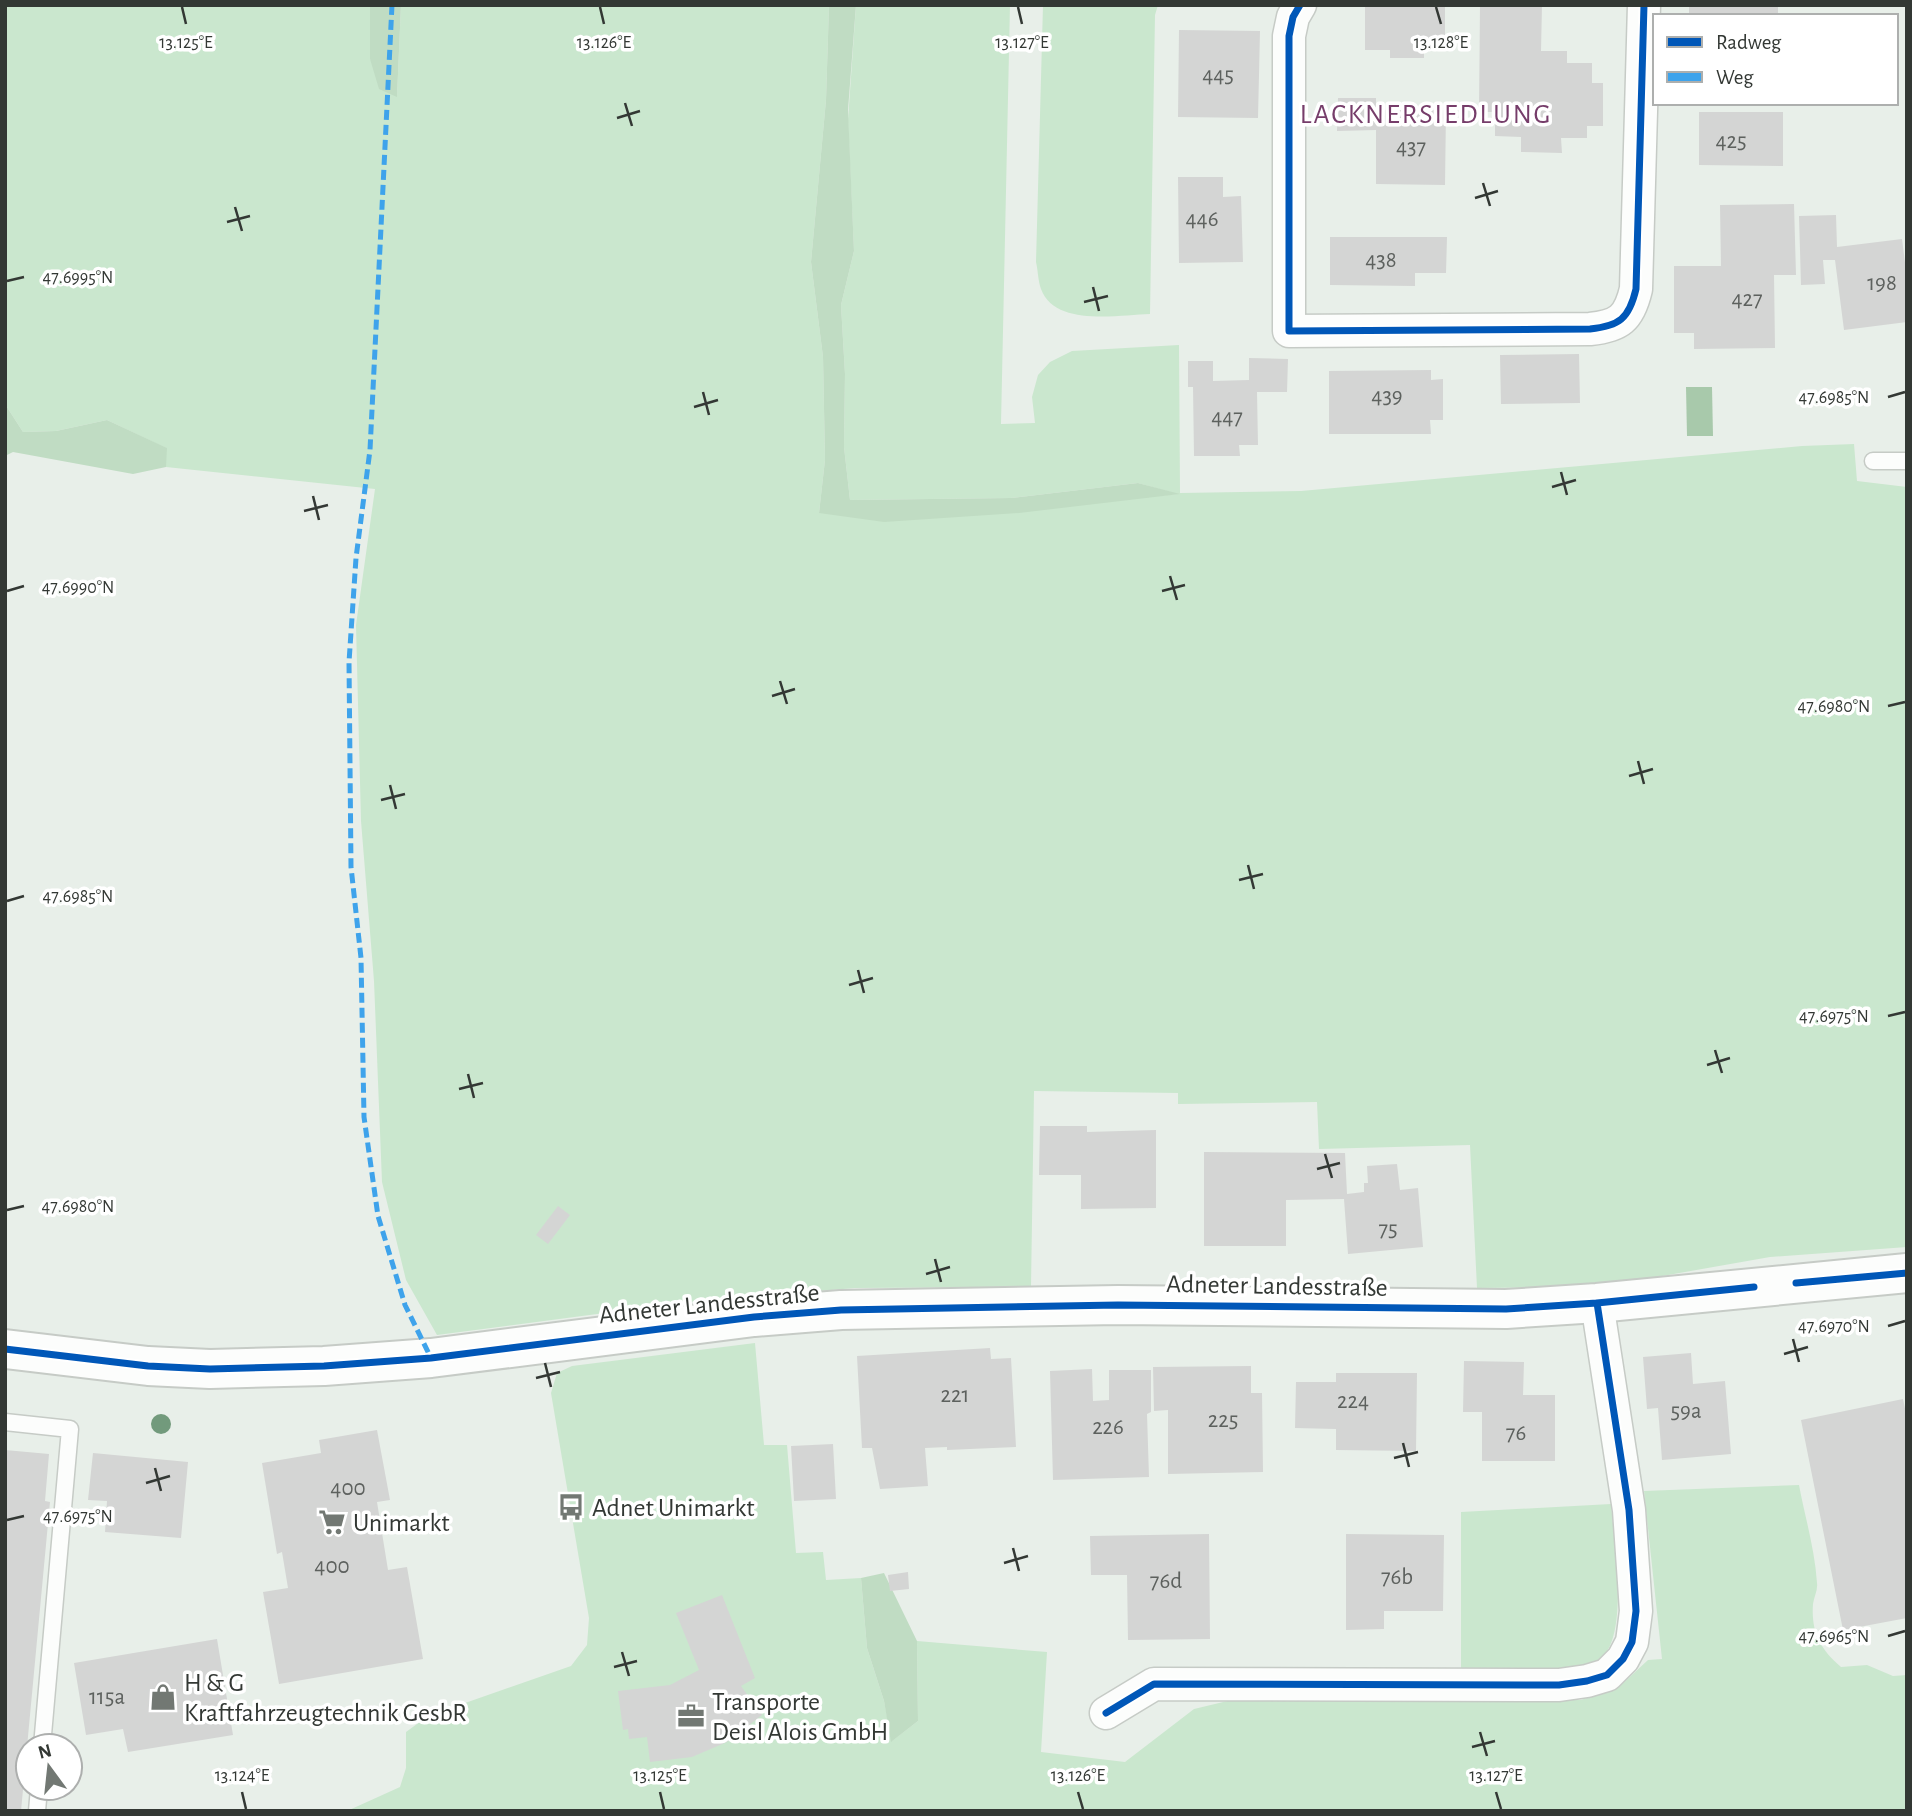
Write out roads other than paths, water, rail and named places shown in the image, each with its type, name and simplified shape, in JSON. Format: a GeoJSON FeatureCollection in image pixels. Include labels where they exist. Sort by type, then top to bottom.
{"type":"FeatureCollection","features":[{"type":"Feature","properties":{"kind":"street"},"geometry":{"type":"LineString","coordinates":[[1300,5],[1293,17],[1289,36],[1289,331],[1413,332],[1605,328],[1618,323],[1626,316],[1633,305],[1636,289],[1644,5]]}},
{"type":"Feature","properties":{"kind":"street","name":"Adneter Landesstraße"},"geometry":{"type":"LineString","coordinates":[[5,1349],[148,1366],[324,1366],[431,1357],[754,1317],[841,1310],[1118,1305],[1506,1309],[1597,1303],[1907,1273]]}},
{"type":"Feature","properties":{"kind":"street"},"geometry":{"type":"LineString","coordinates":[[1106,1713],[1154,1684],[1559,1685],[1607,1675],[1623,1660],[1632,1642],[1636,1611],[1629,1510],[1597,1303]]}},
{"type":"Feature","properties":{"kind":"lane"},"geometry":{"type":"LineString","coordinates":[[1873,461],[1907,461]]}},
{"type":"Feature","properties":{"kind":"lane"},"geometry":{"type":"LineString","coordinates":[[5,1422],[70,1429],[44,1732]]}},
{"type":"Feature","properties":{"kind":"place","name":"Adnet Unimarkt"},"geometry":{"type":"Point","coordinates":[571,1507]}},
{"type":"Feature","properties":{"kind":"place","name":"Unimarkt"},"geometry":{"type":"Point","coordinates":[332,1522]}},
{"type":"Feature","properties":{"kind":"place","name":"H & G Kraftfahrzeugtechnik GesbR"},"geometry":{"type":"Point","coordinates":[163,1697]}},
{"type":"Feature","properties":{"kind":"place","name":"Transporte Deisl Alois GmbH"},"geometry":{"type":"Point","coordinates":[691,1716]}},
{"type":"Feature","properties":{"kind":"district","name":"LACKNERSIEDLUNG"},"geometry":{"type":"Point","coordinates":[1426,113]}}]}
